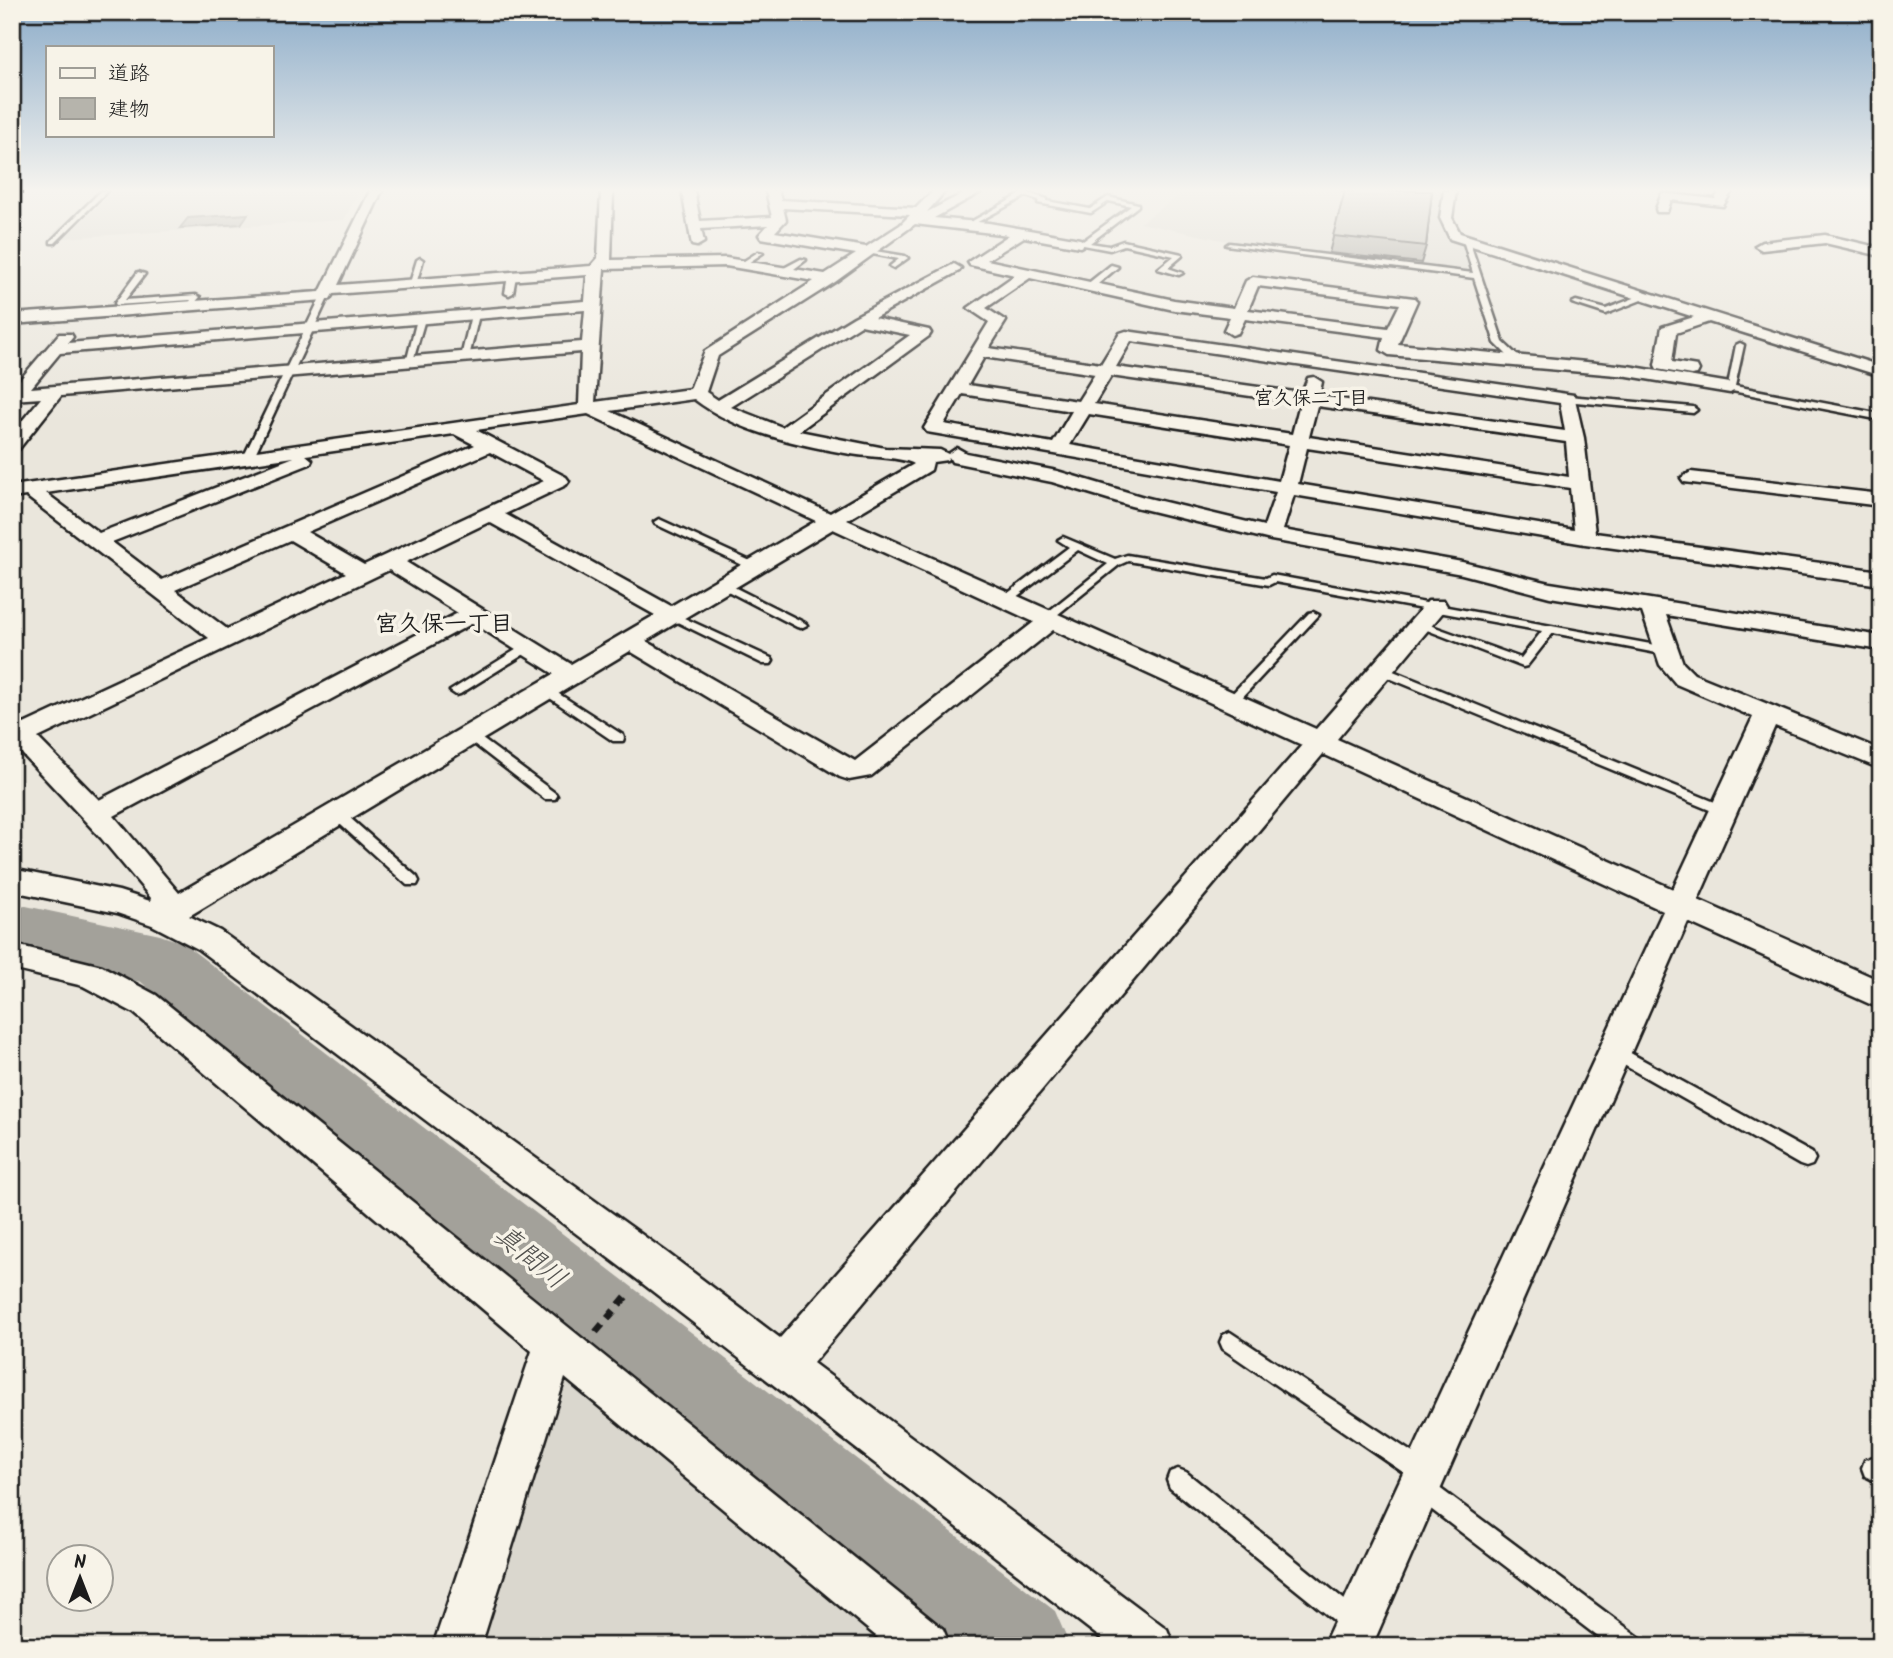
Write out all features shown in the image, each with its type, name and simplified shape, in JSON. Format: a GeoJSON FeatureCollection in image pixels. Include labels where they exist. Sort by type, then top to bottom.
{"type":"FeatureCollection","features":[{"type":"Feature","properties":{"kind":"street"},"geometry":{"type":"LineString","coordinates":[[327,293],[339,268]]}},
{"type":"Feature","properties":{"kind":"street"},"geometry":{"type":"LineString","coordinates":[[12,319],[593,268]]}},
{"type":"Feature","properties":{"kind":"street"},"geometry":{"type":"LineString","coordinates":[[597,268],[586,402],[589,408],[832,521],[1881,996]]}},
{"type":"Feature","properties":{"kind":"street"},"geometry":{"type":"LineString","coordinates":[[775,268],[830,279]]}},
{"type":"Feature","properties":{"kind":"street"},"geometry":{"type":"LineString","coordinates":[[697,393],[711,354],[845,268]]}},
{"type":"Feature","properties":{"kind":"street"},"geometry":{"type":"LineString","coordinates":[[717,408],[859,320],[953,268]]}},
{"type":"Feature","properties":{"kind":"street"},"geometry":{"type":"LineString","coordinates":[[1002,268],[1174,305],[1239,313],[1391,340],[1439,355],[1517,360],[1731,383]]}},
{"type":"Feature","properties":{"kind":"street"},"geometry":{"type":"LineString","coordinates":[[1041,268],[976,308],[998,321],[933,428],[1585,538],[1881,578]]}},
{"type":"Feature","properties":{"kind":"street"},"geometry":{"type":"LineString","coordinates":[[1555,268],[1881,371]]}},
{"type":"Feature","properties":{"kind":"street"},"geometry":{"type":"LineString","coordinates":[[1224,349],[1253,281],[1409,301],[1391,340],[1384,371]]}},
{"type":"Feature","properties":{"kind":"street"},"geometry":{"type":"LineString","coordinates":[[54,349],[593,305]]}},
{"type":"Feature","properties":{"kind":"street"},"geometry":{"type":"LineString","coordinates":[[15,395],[85,313]]}},
{"type":"Feature","properties":{"kind":"street"},"geometry":{"type":"LineString","coordinates":[[1708,317],[1668,330],[1663,365],[1731,383]]}},
{"type":"Feature","properties":{"kind":"street"},"geometry":{"type":"LineString","coordinates":[[786,432],[923,333],[859,320]]}},
{"type":"Feature","properties":{"kind":"street"},"geometry":{"type":"LineString","coordinates":[[1058,450],[1126,336],[1568,399],[1575,438],[1585,538]]}},
{"type":"Feature","properties":{"kind":"street"},"geometry":{"type":"LineString","coordinates":[[15,395],[592,346]]}},
{"type":"Feature","properties":{"kind":"street"},"geometry":{"type":"LineString","coordinates":[[979,352],[1575,438]]}},
{"type":"Feature","properties":{"kind":"street"},"geometry":{"type":"LineString","coordinates":[[1271,534],[1287,488],[1318,362]]}},
{"type":"Feature","properties":{"kind":"street"},"geometry":{"type":"LineString","coordinates":[[957,388],[1579,484]]}},
{"type":"Feature","properties":{"kind":"street"},"geometry":{"type":"LineString","coordinates":[[12,445],[55,391]]}},
{"type":"Feature","properties":{"kind":"street"},"geometry":{"type":"LineString","coordinates":[[12,492],[697,393],[717,408],[750,422],[846,447],[924,457],[957,454],[1002,439]]}},
{"type":"Feature","properties":{"kind":"street"},"geometry":{"type":"LineString","coordinates":[[163,917],[166,895],[96,814],[16,732],[225,639],[559,481],[456,427]]}},
{"type":"Feature","properties":{"kind":"street"},"geometry":{"type":"LineString","coordinates":[[160,589],[491,445]]}},
{"type":"Feature","properties":{"kind":"street"},"geometry":{"type":"LineString","coordinates":[[97,541],[327,450],[330,446]]}},
{"type":"Feature","properties":{"kind":"street"},"geometry":{"type":"LineString","coordinates":[[957,454],[959,458],[1044,474],[1138,502],[1271,534],[1462,568],[1550,590],[1881,643]]}},
{"type":"Feature","properties":{"kind":"street"},"geometry":{"type":"LineString","coordinates":[[163,917],[924,466],[924,457]]}},
{"type":"Feature","properties":{"kind":"street"},"geometry":{"type":"LineString","coordinates":[[1691,478],[1881,500]]}},
{"type":"Feature","properties":{"kind":"street"},"geometry":{"type":"LineString","coordinates":[[37,488],[35,494],[225,639]]}},
{"type":"Feature","properties":{"kind":"street"},"geometry":{"type":"LineString","coordinates":[[490,514],[671,615]]}},
{"type":"Feature","properties":{"kind":"street"},"geometry":{"type":"LineString","coordinates":[[292,532],[362,574]]}},
{"type":"Feature","properties":{"kind":"street"},"geometry":{"type":"LineString","coordinates":[[390,561],[570,674]]}},
{"type":"Feature","properties":{"kind":"street"},"geometry":{"type":"LineString","coordinates":[[1652,607],[1672,665],[1685,679],[1881,760]]}},
{"type":"Feature","properties":{"kind":"street"},"geometry":{"type":"LineString","coordinates":[[96,814],[474,614]]}},
{"type":"Feature","properties":{"kind":"street"},"geometry":{"type":"LineString","coordinates":[[783,1366],[1428,615]]}},
{"type":"Feature","properties":{"kind":"street"},"geometry":{"type":"LineString","coordinates":[[628,640],[849,771],[862,770],[1050,618]]}},
{"type":"Feature","properties":{"kind":"street"},"geometry":{"type":"LineString","coordinates":[[1352,1635],[1767,714]]}},
{"type":"Feature","properties":{"kind":"street"},"geometry":{"type":"LineString","coordinates":[[12,880],[119,902],[163,917],[209,940],[641,1258],[1150,1646]]}},
{"type":"Feature","properties":{"kind":"street"},"geometry":{"type":"LineString","coordinates":[[12,956],[91,975],[145,1004],[574,1340],[926,1646]]}},
{"type":"Feature","properties":{"kind":"street"},"geometry":{"type":"LineString","coordinates":[[457,1646],[574,1340]]}},
{"type":"Feature","properties":{"kind":"lane"},"geometry":{"type":"LineString","coordinates":[[412,284],[418,268]]}},
{"type":"Feature","properties":{"kind":"lane"},"geometry":{"type":"LineString","coordinates":[[1089,287],[1112,268]]}},
{"type":"Feature","properties":{"kind":"lane"},"geometry":{"type":"LineString","coordinates":[[1163,268],[1179,274]]}},
{"type":"Feature","properties":{"kind":"lane"},"geometry":{"type":"LineString","coordinates":[[1417,268],[1478,276]]}},
{"type":"Feature","properties":{"kind":"lane"},"geometry":{"type":"LineString","coordinates":[[1475,268],[1499,343],[1517,360]]}},
{"type":"Feature","properties":{"kind":"lane"},"geometry":{"type":"LineString","coordinates":[[141,274],[119,303],[192,302]]}},
{"type":"Feature","properties":{"kind":"lane"},"geometry":{"type":"LineString","coordinates":[[509,293],[512,276]]}},
{"type":"Feature","properties":{"kind":"lane"},"geometry":{"type":"LineString","coordinates":[[248,456],[327,293]]}},
{"type":"Feature","properties":{"kind":"lane"},"geometry":{"type":"LineString","coordinates":[[1576,303],[1606,312],[1645,297]]}},
{"type":"Feature","properties":{"kind":"lane"},"geometry":{"type":"LineString","coordinates":[[465,357],[475,315]]}},
{"type":"Feature","properties":{"kind":"lane"},"geometry":{"type":"LineString","coordinates":[[409,361],[421,319]]}},
{"type":"Feature","properties":{"kind":"lane"},"geometry":{"type":"LineString","coordinates":[[1740,345],[1731,383],[1881,417]]}},
{"type":"Feature","properties":{"kind":"lane"},"geometry":{"type":"LineString","coordinates":[[1568,399],[1693,410]]}},
{"type":"Feature","properties":{"kind":"lane"},"geometry":{"type":"LineString","coordinates":[[659,522],[753,566]]}},
{"type":"Feature","properties":{"kind":"lane"},"geometry":{"type":"LineString","coordinates":[[1063,540],[1115,563]]}},
{"type":"Feature","properties":{"kind":"lane"},"geometry":{"type":"LineString","coordinates":[[1007,598],[1077,546]]}},
{"type":"Feature","properties":{"kind":"lane"},"geometry":{"type":"LineString","coordinates":[[1050,618],[1115,563],[1128,558],[1269,582],[1272,578],[1428,615],[1550,628],[1667,651]]}},
{"type":"Feature","properties":{"kind":"lane"},"geometry":{"type":"LineString","coordinates":[[722,584],[801,625]]}},
{"type":"Feature","properties":{"kind":"lane"},"geometry":{"type":"LineString","coordinates":[[671,615],[767,661]]}},
{"type":"Feature","properties":{"kind":"lane"},"geometry":{"type":"LineString","coordinates":[[1232,701],[1313,615]]}},
{"type":"Feature","properties":{"kind":"lane"},"geometry":{"type":"LineString","coordinates":[[1428,615],[1523,663],[1550,628]]}},
{"type":"Feature","properties":{"kind":"lane"},"geometry":{"type":"LineString","coordinates":[[456,691],[527,647]]}},
{"type":"Feature","properties":{"kind":"lane"},"geometry":{"type":"LineString","coordinates":[[1381,670],[1722,810]]}},
{"type":"Feature","properties":{"kind":"lane"},"geometry":{"type":"LineString","coordinates":[[545,689],[618,738]]}},
{"type":"Feature","properties":{"kind":"lane"},"geometry":{"type":"LineString","coordinates":[[470,734],[550,796]]}},
{"type":"Feature","properties":{"kind":"lane"},"geometry":{"type":"LineString","coordinates":[[336,813],[412,881]]}},
{"type":"Feature","properties":{"kind":"lane"},"geometry":{"type":"LineString","coordinates":[[1614,1051],[1806,1159]]}},
{"type":"Feature","properties":{"kind":"lane"},"geometry":{"type":"LineString","coordinates":[[1230,1342],[1422,1480],[1630,1646]]}},
{"type":"Feature","properties":{"kind":"lane"},"geometry":{"type":"LineString","coordinates":[[1178,1480],[1352,1635]]}},
{"type":"Feature","properties":{"kind":"path"},"geometry":{"type":"LineString","coordinates":[[574,1340],[633,1289]]}},
{"type":"Feature","properties":{"kind":"shaded area"},"geometry":{"type":"Polygon","coordinates":[[[1450,268],[1473,268],[1474,271],[1450,268]]]}},
{"type":"Feature","properties":{"kind":"shaded area"},"geometry":{"type":"Polygon","coordinates":[[[564,1371],[896,1646],[473,1646],[564,1371]]]}},
{"type":"Feature","properties":{"kind":"waterway"},"geometry":{"type":"LineString","coordinates":[[30,313],[313,292]]}},
{"type":"Feature","properties":{"kind":"waterway","name":"真間川"},"geometry":{"type":"LineString","coordinates":[[12,927],[160,961],[1020,1646]]}},
{"type":"Feature","properties":{"kind":"district","name":"宮久保二丁目"},"geometry":{"type":"Point","coordinates":[1311,397]}},
{"type":"Feature","properties":{"kind":"district","name":"宮久保一丁目"},"geometry":{"type":"Point","coordinates":[444,623]}}]}
